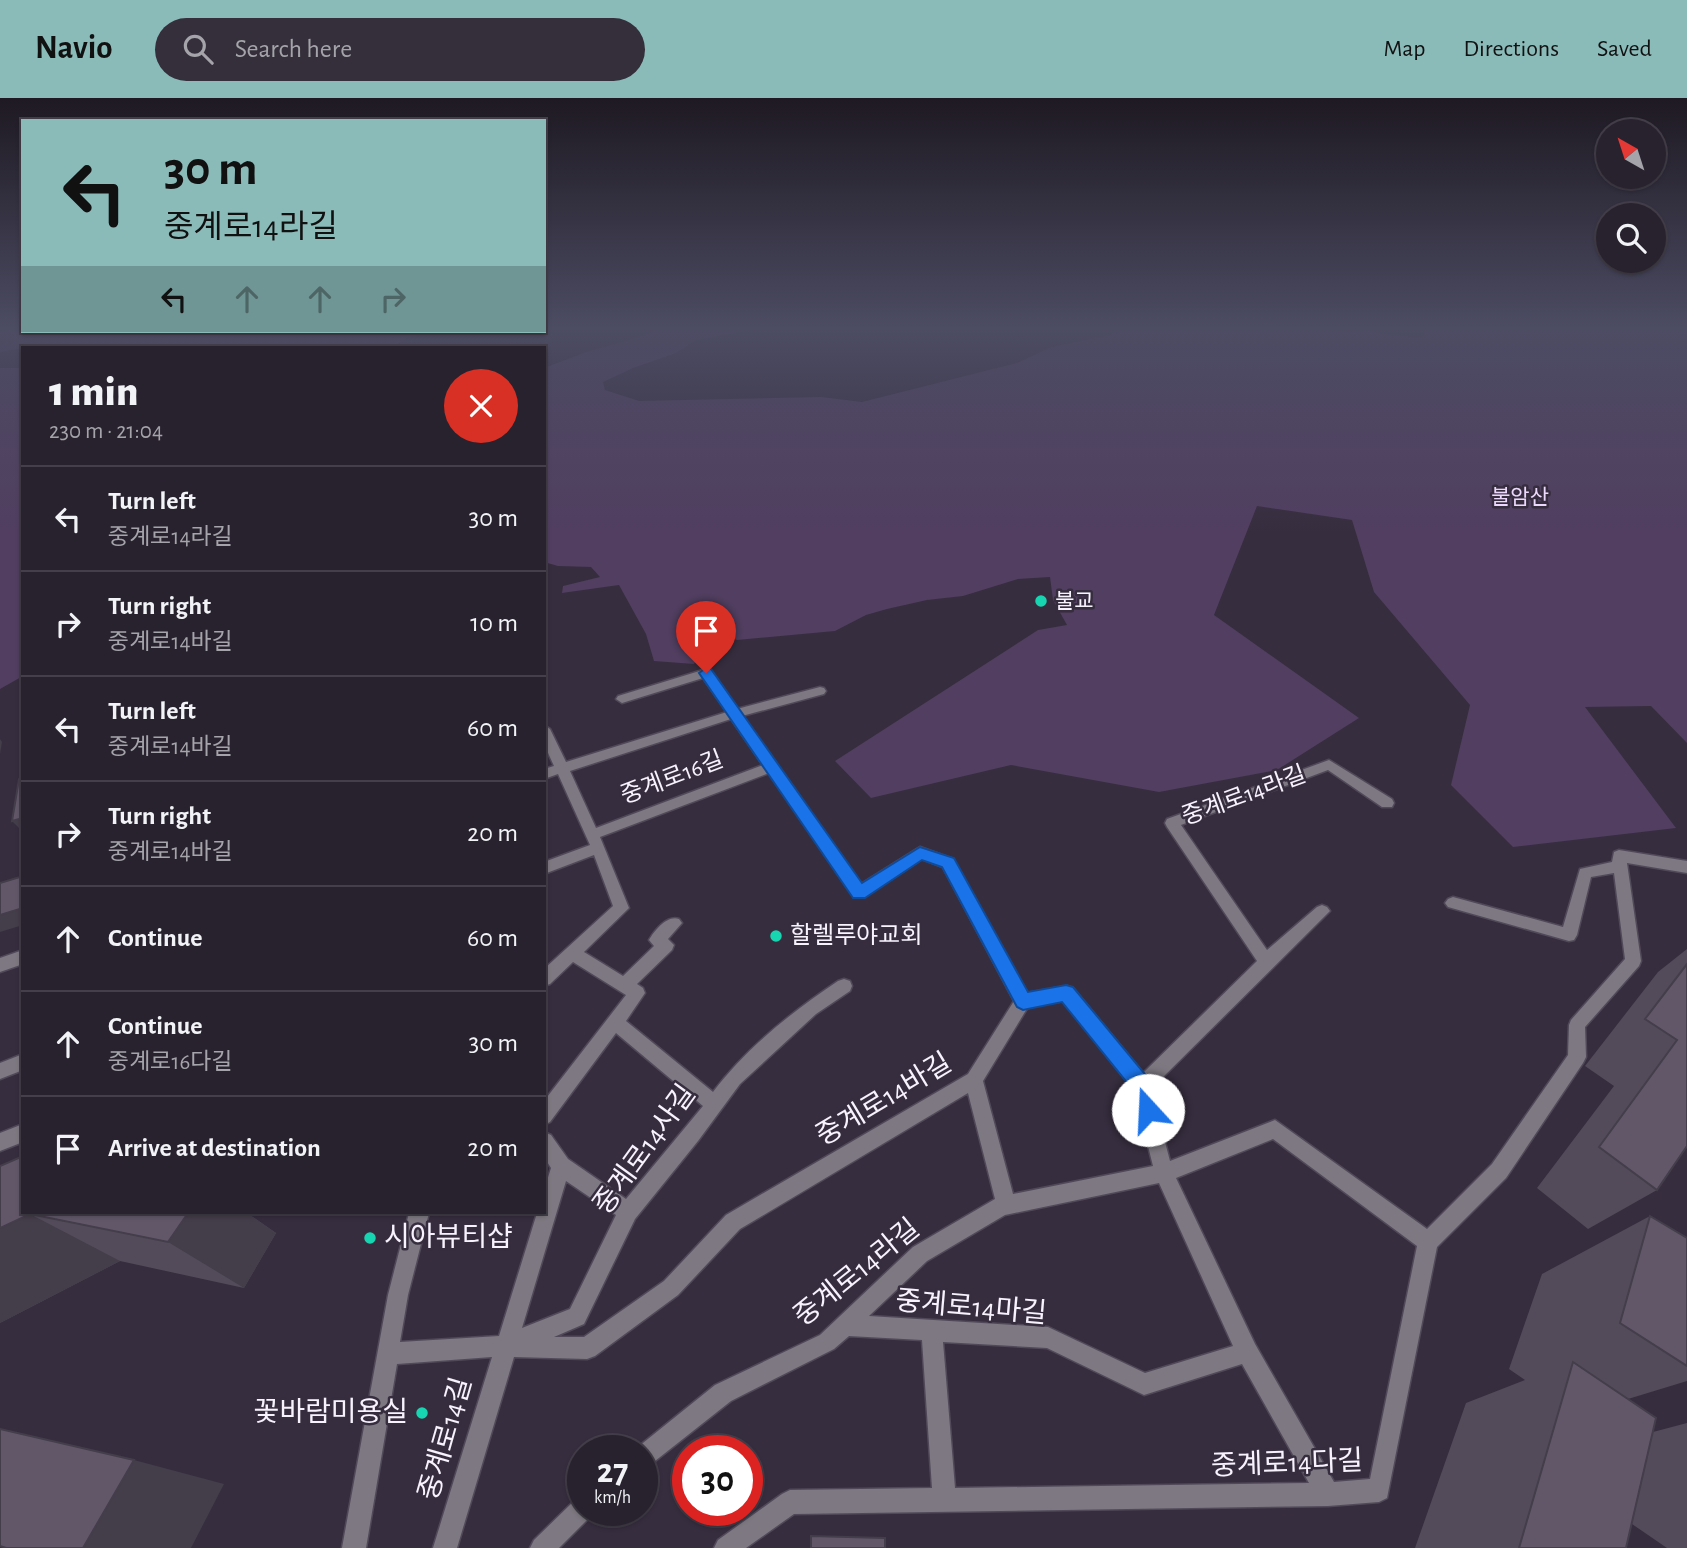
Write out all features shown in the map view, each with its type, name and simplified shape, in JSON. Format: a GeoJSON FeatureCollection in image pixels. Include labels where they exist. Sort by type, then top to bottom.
{"type":"FeatureCollection","features":[{"type":"Feature","properties":{"kind":"street"},"geometry":{"type":"LineString","coordinates":[[622,699],[706,673],[859,893],[920,853],[948,863],[1023,1002],[1066,993],[1142,1086],[1164,1173],[1247,1352],[1328,1494]]}},
{"type":"Feature","properties":{"kind":"street"},"geometry":{"type":"LineString","coordinates":[[546,773],[733,714],[820,691]]}},
{"type":"Feature","properties":{"kind":"street"},"geometry":{"type":"LineString","coordinates":[[546,734],[595,841],[621,908],[546,977]]}},
{"type":"Feature","properties":{"kind":"street","name":"중계로14라길"},"geometry":{"type":"LineString","coordinates":[[1266,961],[1172,823],[1329,765],[1387,803]]}},
{"type":"Feature","properties":{"kind":"street","name":"중계로16길"},"geometry":{"type":"LineString","coordinates":[[546,867],[595,841],[770,768]]}},
{"type":"Feature","properties":{"kind":"street"},"geometry":{"type":"LineString","coordinates":[[1164,1173],[1275,1129],[1428,1242],[1499,1171],[1577,1057],[1577,1025],[1633,961],[1619,856],[1687,867]]}},
{"type":"Feature","properties":{"kind":"street"},"geometry":{"type":"LineString","coordinates":[[1453,903],[1569,935],[1585,873],[1620,866]]}},
{"type":"Feature","properties":{"kind":"street"},"geometry":{"type":"LineString","coordinates":[[1142,1086],[1266,961],[1322,911]]}},
{"type":"Feature","properties":{"kind":"street"},"geometry":{"type":"LineString","coordinates":[[625,985],[666,945],[657,940],[674,923]]}},
{"type":"Feature","properties":{"kind":"street"},"geometry":{"type":"LineString","coordinates":[[546,1113],[638,993],[572,953]]}},
{"type":"Feature","properties":{"kind":"street"},"geometry":{"type":"LineString","coordinates":[[0,965],[21,958]]}},
{"type":"Feature","properties":{"kind":"street","name":"중계로14사길"},"geometry":{"type":"LineString","coordinates":[[505,1346],[577,1317],[628,1212],[692,1135],[734,1078],[810,1009],[844,986]]}},
{"type":"Feature","properties":{"kind":"street","name":"중계로14바길"},"geometry":{"type":"LineString","coordinates":[[505,1346],[587,1348],[671,1288],[733,1222],[974,1080],[1023,1002]]}},
{"type":"Feature","properties":{"kind":"street"},"geometry":{"type":"LineString","coordinates":[[615,1022],[715,1104]]}},
{"type":"Feature","properties":{"kind":"street"},"geometry":{"type":"LineString","coordinates":[[0,1071],[21,1063]]}},
{"type":"Feature","properties":{"kind":"street"},"geometry":{"type":"LineString","coordinates":[[974,1080],[1006,1204]]}},
{"type":"Feature","properties":{"kind":"street"},"geometry":{"type":"LineString","coordinates":[[0,1142],[21,1134]]}},
{"type":"Feature","properties":{"kind":"street"},"geometry":{"type":"LineString","coordinates":[[546,1144],[561,1166],[628,1212]]}},
{"type":"Feature","properties":{"kind":"street","name":"중계로14길"},"geometry":{"type":"LineString","coordinates":[[548,1192],[561,1166]]}},
{"type":"Feature","properties":{"kind":"street","name":"중계로14라길"},"geometry":{"type":"LineString","coordinates":[[658,1444],[723,1393],[827,1342],[920,1254],[1006,1204],[1164,1173]]}},
{"type":"Feature","properties":{"kind":"street"},"geometry":{"type":"LineString","coordinates":[[354,1548],[398,1295],[419,1214]]}},
{"type":"Feature","properties":{"kind":"street","name":"중계로14길"},"geometry":{"type":"LineString","coordinates":[[446,1548],[542,1214]]}},
{"type":"Feature","properties":{"kind":"street","name":"중계로14다길"},"geometry":{"type":"LineString","coordinates":[[726,1548],[790,1502],[1328,1494],[1379,1490],[1428,1242]]}},
{"type":"Feature","properties":{"kind":"street","name":"중계로14마길"},"geometry":{"type":"LineString","coordinates":[[844,1325],[1048,1339],[1144,1384],[1247,1352]]}},
{"type":"Feature","properties":{"kind":"street"},"geometry":{"type":"LineString","coordinates":[[932,1331],[944,1500]]}},
{"type":"Feature","properties":{"kind":"street","name":"중계로14길"},"geometry":{"type":"LineString","coordinates":[[387,1354],[505,1346]]}},
{"type":"Feature","properties":{"kind":"street"},"geometry":{"type":"LineString","coordinates":[[542,1548],[567,1524]]}},
{"type":"Feature","properties":{"kind":"green space"},"geometry":{"type":"Polygon","coordinates":[[[0,398],[21,398],[21,677],[0,689],[0,398]]]}},
{"type":"Feature","properties":{"kind":"green space","name":"불암산"},"geometry":{"type":"Polygon","coordinates":[[[546,398],[629,398],[639,401],[826,398],[862,402],[879,398],[1687,398],[1687,743],[1651,706],[1585,707],[1676,828],[1513,847],[1451,785],[1470,705],[1374,592],[1352,520],[1257,506],[1214,615],[1359,718],[1277,770],[1159,792],[1011,765],[871,798],[835,761],[1038,630],[1067,625],[1053,600],[1050,577],[1018,579],[963,596],[927,600],[887,609],[866,615],[835,631],[737,640],[715,632],[694,664],[654,661],[646,634],[619,585],[562,593],[563,586],[600,577],[591,567],[558,566],[546,563],[546,398]]]}},
{"type":"Feature","properties":{"kind":"building"},"geometry":{"type":"Polygon","coordinates":[[[19,779],[21,819],[12,821],[19,779]]]}},
{"type":"Feature","properties":{"kind":"building"},"geometry":{"type":"Polygon","coordinates":[[[21,877],[21,909],[0,915],[0,883],[21,877]]]}},
{"type":"Feature","properties":{"kind":"building"},"geometry":{"type":"Polygon","coordinates":[[[1687,964],[1687,1146],[1657,1190],[1599,1147],[1677,1040],[1645,1019],[1687,964]]]}},
{"type":"Feature","properties":{"kind":"building"},"geometry":{"type":"Polygon","coordinates":[[[21,1157],[21,1214],[30,1214],[0,1228],[0,1166],[21,1157]]]}},
{"type":"Feature","properties":{"kind":"building"},"geometry":{"type":"Polygon","coordinates":[[[30,1214],[187,1214],[168,1242],[30,1214]]]}},
{"type":"Feature","properties":{"kind":"building"},"geometry":{"type":"Polygon","coordinates":[[[1650,1216],[1687,1238],[1687,1366],[1620,1323],[1650,1216]]]}},
{"type":"Feature","properties":{"kind":"building"},"geometry":{"type":"Polygon","coordinates":[[[1573,1362],[1656,1418],[1626,1548],[1519,1548],[1573,1362]]]}},
{"type":"Feature","properties":{"kind":"building"},"geometry":{"type":"Polygon","coordinates":[[[0,1429],[134,1460],[83,1548],[0,1546],[0,1429]]]}},
{"type":"Feature","properties":{"kind":"building"},"geometry":{"type":"Polygon","coordinates":[[[811,1536],[885,1538],[885,1548],[811,1548],[811,1536]]]}},
{"type":"Feature","properties":{"kind":"place","name":"불교"},"geometry":{"type":"Point","coordinates":[1041,601]}},
{"type":"Feature","properties":{"kind":"place","name":"할렐루야교회"},"geometry":{"type":"Point","coordinates":[776,936]}},
{"type":"Feature","properties":{"kind":"place","name":"시아뷰티샵"},"geometry":{"type":"Point","coordinates":[370,1238]}},
{"type":"Feature","properties":{"kind":"place","name":"꽃바람미용실"},"geometry":{"type":"Point","coordinates":[422,1413]}},
{"type":"Feature","properties":{"kind":"route"},"geometry":{"type":"LineString","coordinates":[[706,673],[859,893],[920,853],[948,863],[1023,1002],[1066,993],[1142,1086],[1148,1110]]}}]}
